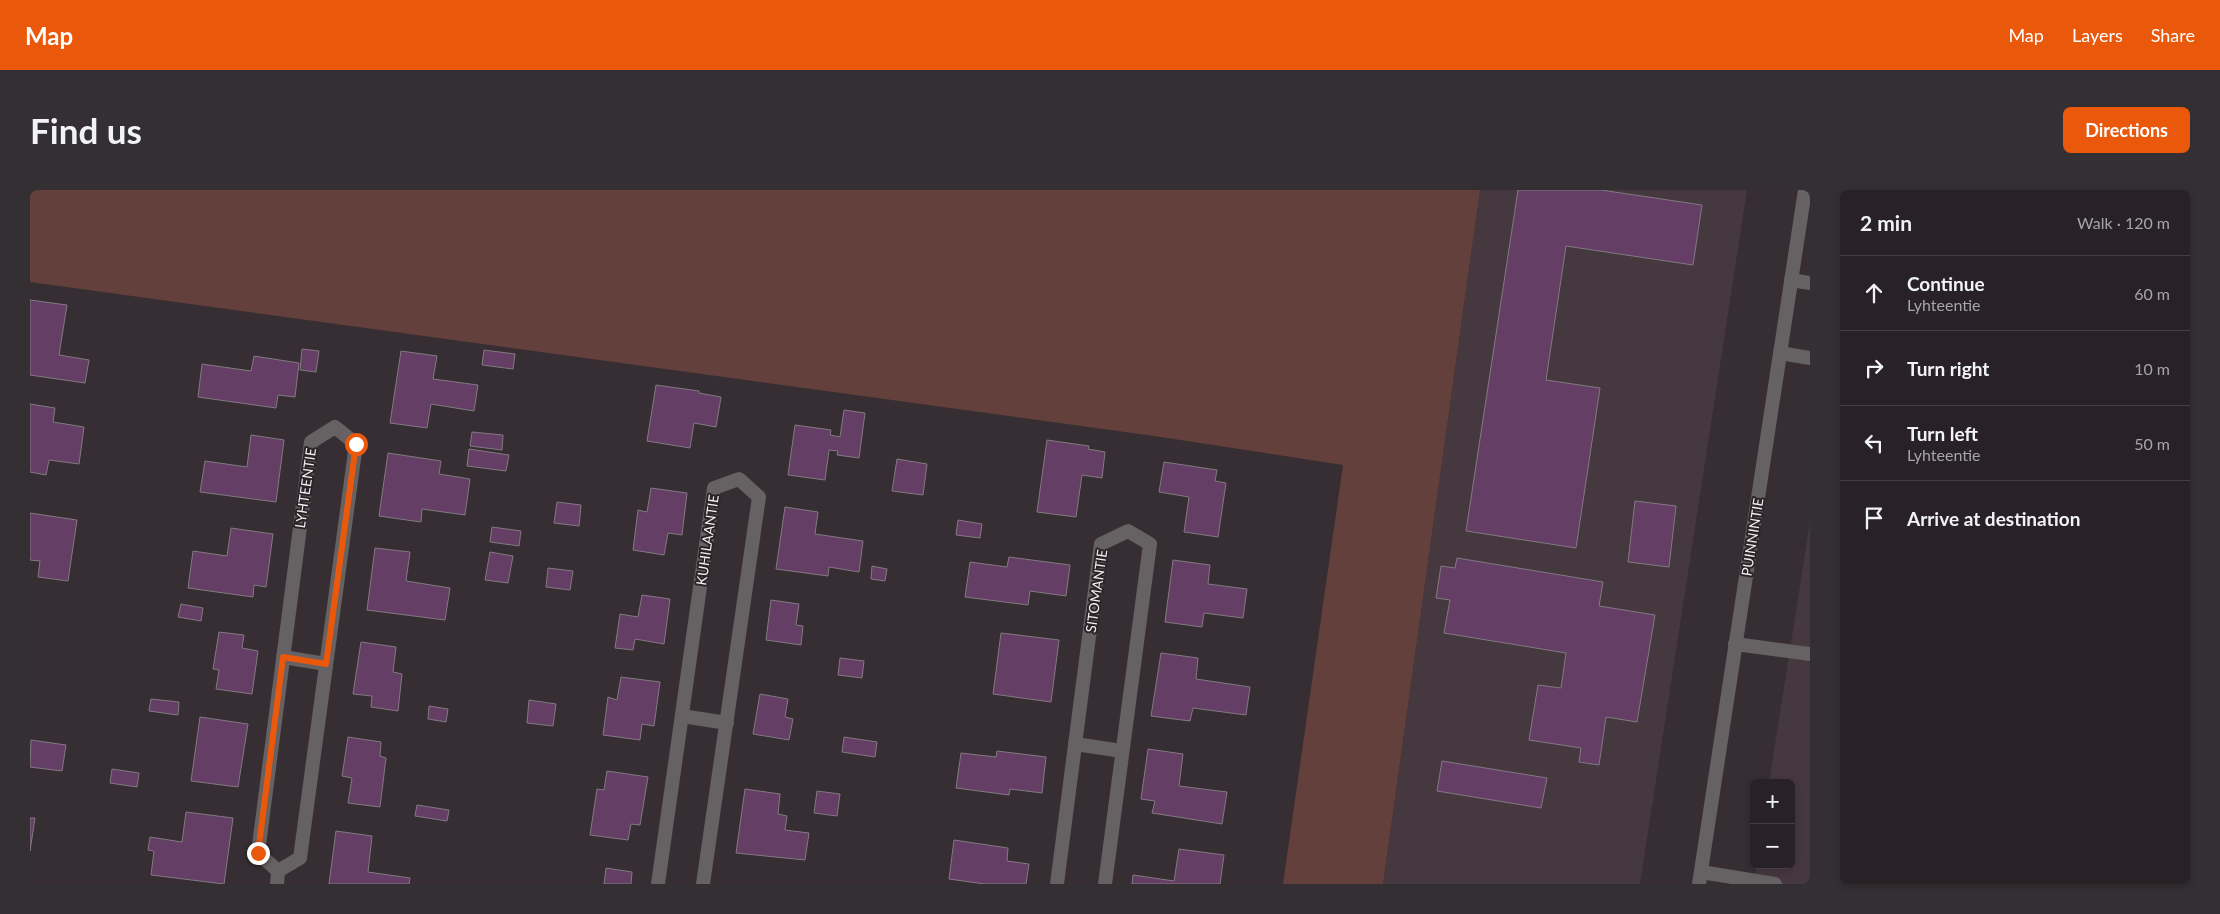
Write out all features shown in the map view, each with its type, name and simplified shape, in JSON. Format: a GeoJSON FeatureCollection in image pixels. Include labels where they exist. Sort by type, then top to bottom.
{"type":"FeatureCollection","features":[{"type":"Feature","properties":{"kind":"street","name":"PUINNINTIE"},"geometry":{"type":"LineString","coordinates":[[1700,878],[1805,190]]}},
{"type":"Feature","properties":{"kind":"street"},"geometry":{"type":"LineString","coordinates":[[1791,280],[1810,283]]}},
{"type":"Feature","properties":{"kind":"street"},"geometry":{"type":"LineString","coordinates":[[1780,353],[1810,358]]}},
{"type":"Feature","properties":{"kind":"street","name":"LYHTEENTIE"},"geometry":{"type":"LineString","coordinates":[[335,427],[356,444],[326,664],[300,858],[278,878],[258,853],[311,442],[335,427]]}},
{"type":"Feature","properties":{"kind":"street","name":"KUHILAANTIE"},"geometry":{"type":"LineString","coordinates":[[658,884],[714,488],[739,479],[759,497],[703,884]]}},
{"type":"Feature","properties":{"kind":"street","name":"SITOMANTIE"},"geometry":{"type":"LineString","coordinates":[[1057,884],[1101,544],[1128,531],[1150,544],[1105,884]]}},
{"type":"Feature","properties":{"kind":"street"},"geometry":{"type":"LineString","coordinates":[[1735,644],[1810,654]]}},
{"type":"Feature","properties":{"kind":"street"},"geometry":{"type":"LineString","coordinates":[[283,657],[326,664]]}},
{"type":"Feature","properties":{"kind":"street"},"geometry":{"type":"LineString","coordinates":[[682,716],[727,722]]}},
{"type":"Feature","properties":{"kind":"street"},"geometry":{"type":"LineString","coordinates":[[1075,744],[1122,751]]}},
{"type":"Feature","properties":{"kind":"street"},"geometry":{"type":"LineString","coordinates":[[1700,878],[1776,884]]}},
{"type":"Feature","properties":{"kind":"shaded area"},"geometry":{"type":"Polygon","coordinates":[[[30,190],[1480,190],[1383,884],[1283,884],[1343,465],[1154,436],[30,282],[30,190]]]}},
{"type":"Feature","properties":{"kind":"shaded area"},"geometry":{"type":"Polygon","coordinates":[[[1480,190],[1747,190],[1640,884],[1383,884],[1480,190]]]}},
{"type":"Feature","properties":{"kind":"shaded area"},"geometry":{"type":"Polygon","coordinates":[[[1810,522],[1810,884],[1754,884],[1756,869],[1795,869],[1795,779],[1770,779],[1810,522]]]}},
{"type":"Feature","properties":{"kind":"building"},"geometry":{"type":"Polygon","coordinates":[[[1518,190],[1601,190],[1702,205],[1693,265],[1566,246],[1546,380],[1600,388],[1576,548],[1466,531],[1518,190]]]}},
{"type":"Feature","properties":{"kind":"building"},"geometry":{"type":"Polygon","coordinates":[[[30,300],[67,305],[59,355],[89,360],[85,383],[30,375],[30,300]]]}},
{"type":"Feature","properties":{"kind":"building"},"geometry":{"type":"Polygon","coordinates":[[[302,349],[319,351],[316,372],[300,370],[302,349]]]}},
{"type":"Feature","properties":{"kind":"building"},"geometry":{"type":"Polygon","coordinates":[[[484,350],[515,354],[513,369],[482,365],[484,350]]]}},
{"type":"Feature","properties":{"kind":"building"},"geometry":{"type":"Polygon","coordinates":[[[401,351],[437,356],[433,379],[478,385],[474,411],[431,404],[427,428],[390,423],[401,351]]]}},
{"type":"Feature","properties":{"kind":"building"},"geometry":{"type":"Polygon","coordinates":[[[254,356],[299,363],[295,397],[278,395],[276,408],[198,397],[202,364],[251,371],[254,356]]]}},
{"type":"Feature","properties":{"kind":"building"},"geometry":{"type":"Polygon","coordinates":[[[656,385],[699,391],[699,393],[721,397],[716,427],[694,423],[690,448],[647,441],[656,385]]]}},
{"type":"Feature","properties":{"kind":"building"},"geometry":{"type":"Polygon","coordinates":[[[30,404],[55,408],[53,422],[84,427],[79,464],[49,460],[46,475],[30,472],[30,404]]]}},
{"type":"Feature","properties":{"kind":"building"},"geometry":{"type":"Polygon","coordinates":[[[844,410],[865,413],[859,458],[837,455],[838,451],[829,450],[825,480],[788,475],[795,425],[831,430],[830,435],[840,437],[844,410]]]}},
{"type":"Feature","properties":{"kind":"building"},"geometry":{"type":"Polygon","coordinates":[[[472,432],[503,435],[502,450],[470,446],[472,432]]]}},
{"type":"Feature","properties":{"kind":"building"},"geometry":{"type":"Polygon","coordinates":[[[251,435],[284,440],[276,502],[200,492],[205,461],[247,467],[251,435]]]}},
{"type":"Feature","properties":{"kind":"building"},"geometry":{"type":"Polygon","coordinates":[[[1047,440],[1089,446],[1088,449],[1105,452],[1102,478],[1082,475],[1076,517],[1037,512],[1047,440]]]}},
{"type":"Feature","properties":{"kind":"building"},"geometry":{"type":"Polygon","coordinates":[[[469,449],[509,455],[506,471],[467,466],[469,449]]]}},
{"type":"Feature","properties":{"kind":"building"},"geometry":{"type":"Polygon","coordinates":[[[388,453],[441,461],[439,474],[470,479],[465,515],[422,509],[421,522],[379,516],[388,453]]]}},
{"type":"Feature","properties":{"kind":"building"},"geometry":{"type":"Polygon","coordinates":[[[897,459],[927,464],[923,495],[892,491],[897,459]]]}},
{"type":"Feature","properties":{"kind":"building"},"geometry":{"type":"Polygon","coordinates":[[[1164,462],[1217,470],[1215,481],[1226,483],[1218,537],[1184,532],[1189,497],[1159,492],[1164,462]]]}},
{"type":"Feature","properties":{"kind":"building"},"geometry":{"type":"Polygon","coordinates":[[[651,488],[687,493],[682,535],[668,533],[664,555],[633,550],[638,510],[647,512],[651,488]]]}},
{"type":"Feature","properties":{"kind":"building"},"geometry":{"type":"Polygon","coordinates":[[[1635,501],[1676,506],[1669,567],[1628,562],[1635,501]]]}},
{"type":"Feature","properties":{"kind":"building"},"geometry":{"type":"Polygon","coordinates":[[[557,502],[581,505],[579,526],[554,523],[557,502]]]}},
{"type":"Feature","properties":{"kind":"building"},"geometry":{"type":"Polygon","coordinates":[[[785,507],[818,512],[815,534],[863,541],[859,572],[829,567],[828,576],[776,569],[785,507]]]}},
{"type":"Feature","properties":{"kind":"building"},"geometry":{"type":"Polygon","coordinates":[[[30,513],[77,520],[68,581],[38,577],[40,561],[30,560],[30,513]]]}},
{"type":"Feature","properties":{"kind":"building"},"geometry":{"type":"Polygon","coordinates":[[[958,520],[982,524],[980,538],[956,535],[958,520]]]}},
{"type":"Feature","properties":{"kind":"building"},"geometry":{"type":"Polygon","coordinates":[[[492,527],[521,531],[519,546],[490,542],[492,527]]]}},
{"type":"Feature","properties":{"kind":"building"},"geometry":{"type":"Polygon","coordinates":[[[231,528],[273,534],[266,587],[254,585],[253,597],[188,588],[193,551],[227,556],[231,528]]]}},
{"type":"Feature","properties":{"kind":"building"},"geometry":{"type":"Polygon","coordinates":[[[375,548],[410,552],[406,581],[450,588],[445,620],[367,610],[375,548]]]}},
{"type":"Feature","properties":{"kind":"building"},"geometry":{"type":"Polygon","coordinates":[[[490,552],[513,556],[508,583],[485,580],[490,552]]]}},
{"type":"Feature","properties":{"kind":"building"},"geometry":{"type":"Polygon","coordinates":[[[1009,557],[1070,565],[1066,596],[1030,591],[1028,605],[965,597],[970,562],[1007,567],[1009,557]]]}},
{"type":"Feature","properties":{"kind":"building"},"geometry":{"type":"Polygon","coordinates":[[[1457,558],[1603,582],[1599,606],[1655,615],[1637,722],[1606,717],[1599,765],[1579,762],[1581,748],[1529,740],[1538,685],[1561,688],[1566,653],[1444,633],[1450,600],[1436,598],[1441,566],[1455,568],[1457,558]]]}},
{"type":"Feature","properties":{"kind":"building"},"geometry":{"type":"Polygon","coordinates":[[[1173,560],[1210,565],[1208,584],[1247,589],[1243,618],[1204,613],[1202,627],[1165,622],[1173,560]]]}},
{"type":"Feature","properties":{"kind":"building"},"geometry":{"type":"Polygon","coordinates":[[[872,566],[887,569],[885,581],[871,579],[872,566]]]}},
{"type":"Feature","properties":{"kind":"building"},"geometry":{"type":"Polygon","coordinates":[[[548,568],[573,571],[570,590],[546,587],[548,568]]]}},
{"type":"Feature","properties":{"kind":"building"},"geometry":{"type":"Polygon","coordinates":[[[642,595],[670,599],[664,644],[635,639],[633,650],[615,648],[620,614],[638,617],[642,595]]]}},
{"type":"Feature","properties":{"kind":"building"},"geometry":{"type":"Polygon","coordinates":[[[771,600],[799,604],[796,625],[803,626],[801,645],[766,640],[771,600]]]}},
{"type":"Feature","properties":{"kind":"building"},"geometry":{"type":"Polygon","coordinates":[[[181,604],[203,608],[201,621],[178,617],[181,604]]]}},
{"type":"Feature","properties":{"kind":"building"},"geometry":{"type":"Polygon","coordinates":[[[219,632],[244,635],[242,648],[258,651],[252,694],[216,689],[219,670],[213,669],[219,632]]]}},
{"type":"Feature","properties":{"kind":"building"},"geometry":{"type":"Polygon","coordinates":[[[1001,633],[1059,640],[1051,702],[993,694],[1001,633]]]}},
{"type":"Feature","properties":{"kind":"building"},"geometry":{"type":"Polygon","coordinates":[[[361,642],[396,647],[393,672],[402,674],[398,711],[371,707],[372,696],[353,694],[361,642]]]}},
{"type":"Feature","properties":{"kind":"building"},"geometry":{"type":"Polygon","coordinates":[[[1161,653],[1198,658],[1196,679],[1250,687],[1246,715],[1193,708],[1190,721],[1151,716],[1161,653]]]}},
{"type":"Feature","properties":{"kind":"building"},"geometry":{"type":"Polygon","coordinates":[[[840,658],[864,661],[862,678],[838,675],[840,658]]]}},
{"type":"Feature","properties":{"kind":"building"},"geometry":{"type":"Polygon","coordinates":[[[621,677],[660,682],[654,726],[642,724],[640,740],[603,735],[608,697],[617,700],[621,677]]]}},
{"type":"Feature","properties":{"kind":"building"},"geometry":{"type":"Polygon","coordinates":[[[760,694],[788,699],[785,717],[793,719],[789,740],[753,734],[760,694]]]}},
{"type":"Feature","properties":{"kind":"building"},"geometry":{"type":"Polygon","coordinates":[[[151,699],[179,702],[178,715],[149,711],[151,699]]]}},
{"type":"Feature","properties":{"kind":"building"},"geometry":{"type":"Polygon","coordinates":[[[529,700],[556,704],[553,726],[527,723],[529,700]]]}},
{"type":"Feature","properties":{"kind":"building"},"geometry":{"type":"Polygon","coordinates":[[[429,706],[448,709],[446,722],[428,719],[429,706]]]}},
{"type":"Feature","properties":{"kind":"building"},"geometry":{"type":"Polygon","coordinates":[[[200,717],[248,724],[238,787],[191,781],[200,717]]]}},
{"type":"Feature","properties":{"kind":"building"},"geometry":{"type":"Polygon","coordinates":[[[348,737],[381,742],[380,756],[386,758],[380,807],[348,803],[352,778],[342,776],[348,737]]]}},
{"type":"Feature","properties":{"kind":"building"},"geometry":{"type":"Polygon","coordinates":[[[844,737],[877,742],[875,757],[842,752],[844,737]]]}},
{"type":"Feature","properties":{"kind":"building"},"geometry":{"type":"Polygon","coordinates":[[[31,740],[66,745],[62,771],[30,767],[31,740]]]}},
{"type":"Feature","properties":{"kind":"building"},"geometry":{"type":"Polygon","coordinates":[[[1148,749],[1183,754],[1179,786],[1227,792],[1222,824],[1152,813],[1155,801],[1141,799],[1148,749]]]}},
{"type":"Feature","properties":{"kind":"building"},"geometry":{"type":"Polygon","coordinates":[[[997,751],[1046,757],[1042,793],[1010,789],[1009,795],[956,788],[961,753],[996,757],[997,751]]]}},
{"type":"Feature","properties":{"kind":"building"},"geometry":{"type":"Polygon","coordinates":[[[1442,761],[1547,778],[1541,808],[1437,791],[1442,761]]]}},
{"type":"Feature","properties":{"kind":"building"},"geometry":{"type":"Polygon","coordinates":[[[112,769],[139,773],[137,787],[110,783],[112,769]]]}},
{"type":"Feature","properties":{"kind":"building"},"geometry":{"type":"Polygon","coordinates":[[[607,771],[648,777],[640,825],[631,824],[628,840],[590,835],[597,789],[604,790],[607,771]]]}},
{"type":"Feature","properties":{"kind":"building"},"geometry":{"type":"Polygon","coordinates":[[[745,789],[780,794],[778,814],[787,816],[785,830],[809,833],[805,860],[736,853],[745,789]]]}},
{"type":"Feature","properties":{"kind":"building"},"geometry":{"type":"Polygon","coordinates":[[[817,791],[840,794],[837,816],[814,813],[817,791]]]}},
{"type":"Feature","properties":{"kind":"building"},"geometry":{"type":"Polygon","coordinates":[[[417,805],[449,810],[447,821],[415,816],[417,805]]]}},
{"type":"Feature","properties":{"kind":"building"},"geometry":{"type":"Polygon","coordinates":[[[186,812],[233,818],[224,884],[151,875],[154,851],[148,850],[150,837],[182,842],[186,812]]]}},
{"type":"Feature","properties":{"kind":"building"},"geometry":{"type":"Polygon","coordinates":[[[30,818],[35,818],[30,851],[30,818]]]}},
{"type":"Feature","properties":{"kind":"building"},"geometry":{"type":"Polygon","coordinates":[[[336,831],[372,836],[368,872],[410,878],[409,884],[329,884],[336,831]]]}},
{"type":"Feature","properties":{"kind":"building"},"geometry":{"type":"Polygon","coordinates":[[[954,840],[1008,848],[1007,861],[1029,864],[1026,884],[985,884],[949,879],[954,840]]]}},
{"type":"Feature","properties":{"kind":"building"},"geometry":{"type":"Polygon","coordinates":[[[1179,849],[1224,855],[1220,884],[1132,884],[1133,875],[1174,881],[1179,849]]]}},
{"type":"Feature","properties":{"kind":"building"},"geometry":{"type":"Polygon","coordinates":[[[606,868],[632,872],[631,884],[604,884],[606,868]]]}},
{"type":"Feature","properties":{"kind":"route"},"geometry":{"type":"LineString","coordinates":[[258,853],[283,657],[326,664],[356,444]]}}]}
